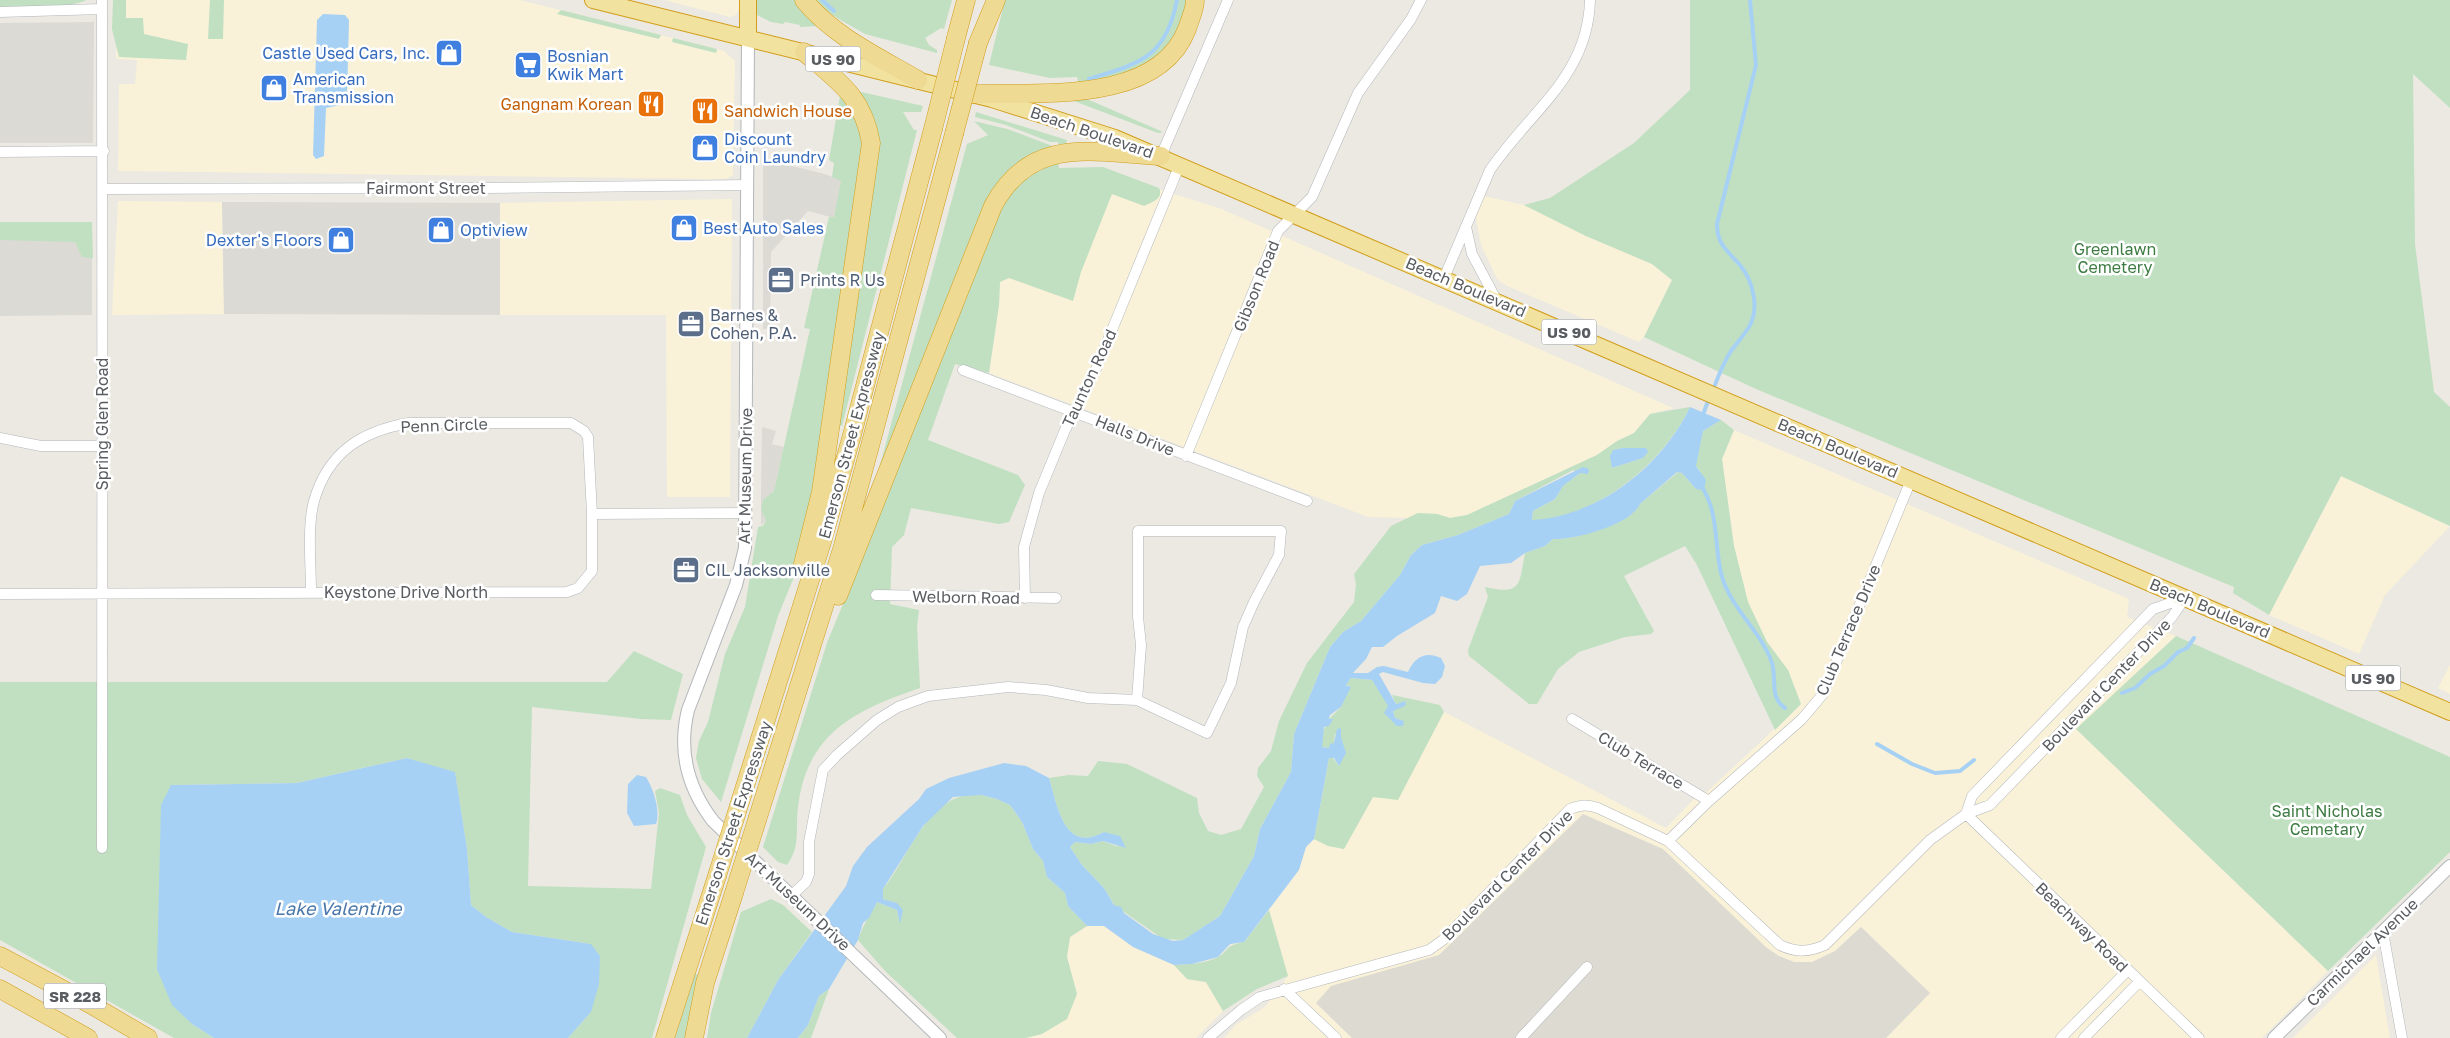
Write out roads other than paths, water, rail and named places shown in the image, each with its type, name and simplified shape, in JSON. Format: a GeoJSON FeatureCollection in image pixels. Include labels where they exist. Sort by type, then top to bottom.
{"type":"FeatureCollection","features":[{"type":"Feature","properties":{"kind":"highway","name":"Beach Boulevard"},"geometry":{"type":"LineString","coordinates":[[593,0],[620,3],[748,38],[973,94],[1062,119],[1161,156],[2450,712]]}},
{"type":"Feature","properties":{"kind":"highway"},"geometry":{"type":"LineString","coordinates":[[748,0],[748,38]]}},
{"type":"Feature","properties":{"kind":"highway"},"geometry":{"type":"LineString","coordinates":[[804,0],[837,30],[918,80]]}},
{"type":"Feature","properties":{"kind":"highway"},"geometry":{"type":"LineString","coordinates":[[956,38],[961,0]]}},
{"type":"Feature","properties":{"kind":"highway","name":"Emerson Street Expressway"},"geometry":{"type":"LineString","coordinates":[[665,1038],[786,655],[852,435],[966,0]]}},
{"type":"Feature","properties":{"kind":"highway","name":"Emerson Street Expressway"},"geometry":{"type":"LineString","coordinates":[[694,1038],[706,982],[807,662],[874,436],[989,0]]}},
{"type":"Feature","properties":{"kind":"highway"},"geometry":{"type":"LineString","coordinates":[[978,43],[996,0]]}},
{"type":"Feature","properties":{"kind":"highway"},"geometry":{"type":"LineString","coordinates":[[973,94],[1078,91],[1100,89],[1129,81],[1160,65],[1182,41],[1195,7],[1195,0]]}},
{"type":"Feature","properties":{"kind":"highway"},"geometry":{"type":"LineString","coordinates":[[786,655],[802,572],[821,492],[870,155],[868,130],[853,96],[804,52]]}},
{"type":"Feature","properties":{"kind":"highway"},"geometry":{"type":"LineString","coordinates":[[807,662],[844,582],[1001,193],[1019,171],[1038,160],[1058,153],[1079,152],[1161,156]]}},
{"type":"Feature","properties":{"kind":"highway","name":"SR 228"},"geometry":{"type":"LineString","coordinates":[[0,956],[148,1038]]}},
{"type":"Feature","properties":{"kind":"highway","name":"SR 228"},"geometry":{"type":"LineString","coordinates":[[0,989],[88,1038]]}},
{"type":"Feature","properties":{"kind":"street"},"geometry":{"type":"LineString","coordinates":[[1161,156],[1228,0]]}},
{"type":"Feature","properties":{"kind":"street","name":"Gibson Road"},"geometry":{"type":"LineString","coordinates":[[1186,456],[1278,231],[1312,197],[1358,93],[1411,19],[1421,0]]}},
{"type":"Feature","properties":{"kind":"street"},"geometry":{"type":"LineString","coordinates":[[1444,278],[1495,163],[1555,93],[1580,51],[1587,30],[1590,0]]}},
{"type":"Feature","properties":{"kind":"street"},"geometry":{"type":"LineString","coordinates":[[0,12],[102,5]]}},
{"type":"Feature","properties":{"kind":"street","name":"Spring Glen Road"},"geometry":{"type":"LineString","coordinates":[[102,5],[104,152],[101,446],[102,848]]}},
{"type":"Feature","properties":{"kind":"street","name":"Art Museum Drive"},"geometry":{"type":"LineString","coordinates":[[748,38],[745,513],[742,567],[688,710],[684,728],[683,750],[685,766],[696,798],[713,821],[940,1038]]}},
{"type":"Feature","properties":{"kind":"street"},"geometry":{"type":"LineString","coordinates":[[0,152],[104,152]]}},
{"type":"Feature","properties":{"kind":"street","name":"Taunton Road"},"geometry":{"type":"LineString","coordinates":[[1026,598],[1024,547],[1027,528],[1042,483],[1065,430],[1076,412],[1096,368],[1180,164]]}},
{"type":"Feature","properties":{"kind":"street","name":"Fairmont Street"},"geometry":{"type":"LineString","coordinates":[[104,189],[507,188],[748,185]]}},
{"type":"Feature","properties":{"kind":"street"},"geometry":{"type":"LineString","coordinates":[[1466,225],[1472,254],[1497,301]]}},
{"type":"Feature","properties":{"kind":"street","name":"Halls Drive"},"geometry":{"type":"LineString","coordinates":[[962,370],[1307,501]]}},
{"type":"Feature","properties":{"kind":"street","name":"Penn Circle"},"geometry":{"type":"LineString","coordinates":[[311,592],[311,522],[314,502],[321,483],[332,464],[346,448],[367,434],[388,427],[408,423],[571,423],[584,431],[590,446],[592,514]]}},
{"type":"Feature","properties":{"kind":"street"},"geometry":{"type":"LineString","coordinates":[[0,438],[41,446],[101,446]]}},
{"type":"Feature","properties":{"kind":"street","name":"Club Terrace Drive"},"geometry":{"type":"LineString","coordinates":[[1668,841],[1709,801],[1802,718],[1823,694],[1912,480]]}},
{"type":"Feature","properties":{"kind":"street"},"geometry":{"type":"LineString","coordinates":[[592,514],[745,513]]}},
{"type":"Feature","properties":{"kind":"street","name":"Keystone Drive North"},"geometry":{"type":"LineString","coordinates":[[0,594],[567,592],[578,588],[592,571],[592,514]]}},
{"type":"Feature","properties":{"kind":"street"},"geometry":{"type":"LineString","coordinates":[[791,896],[806,882],[809,874],[809,842],[824,770],[837,755],[877,720],[898,707],[928,696],[1008,687],[1046,690],[1088,698],[1136,700],[1207,733],[1231,683],[1247,619],[1279,555],[1281,531],[1138,531],[1138,617],[1141,645],[1136,700]]}},
{"type":"Feature","properties":{"kind":"street","name":"Welborn Road"},"geometry":{"type":"LineString","coordinates":[[876,595],[1056,598]]}},
{"type":"Feature","properties":{"kind":"street","name":"Boulevard Center Drive"},"geometry":{"type":"LineString","coordinates":[[1966,814],[1972,796],[2153,608],[2185,598]]}},
{"type":"Feature","properties":{"kind":"street","name":"Boulevard Center Drive"},"geometry":{"type":"LineString","coordinates":[[1208,1038],[1241,1010],[1260,998],[1284,989],[1429,950],[1444,940],[1570,809],[1579,805],[1598,808],[1668,841],[1780,945],[1791,950],[1804,951],[1825,945],[1930,840],[1966,814],[1990,805],[2172,617],[2185,598]]}},
{"type":"Feature","properties":{"kind":"street","name":"Club Terrace"},"geometry":{"type":"LineString","coordinates":[[1572,719],[1709,801]]}},
{"type":"Feature","properties":{"kind":"street","name":"Beachway Road"},"geometry":{"type":"LineString","coordinates":[[1966,814],[2199,1038]]}},
{"type":"Feature","properties":{"kind":"street","name":"Carmichael Avenue"},"geometry":{"type":"LineString","coordinates":[[2274,1038],[2450,866]]}},
{"type":"Feature","properties":{"kind":"street"},"geometry":{"type":"LineString","coordinates":[[2383,932],[2402,1038]]}},
{"type":"Feature","properties":{"kind":"street"},"geometry":{"type":"LineString","coordinates":[[1521,1038],[1587,968]]}},
{"type":"Feature","properties":{"kind":"street"},"geometry":{"type":"LineString","coordinates":[[2062,1038],[2127,970]]}},
{"type":"Feature","properties":{"kind":"street"},"geometry":{"type":"LineString","coordinates":[[2084,1038],[2139,982]]}},
{"type":"Feature","properties":{"kind":"street"},"geometry":{"type":"LineString","coordinates":[[1284,989],[1336,1038]]}},
{"type":"Feature","properties":{"kind":"water"},"geometry":{"type":"Polygon","coordinates":[[[323,14],[345,15],[349,20],[347,96],[345,104],[326,108],[324,156],[316,159],[313,155],[317,20],[323,14]]]}},
{"type":"Feature","properties":{"kind":"water"},"geometry":{"type":"Polygon","coordinates":[[[1690,407],[1721,420],[1703,431],[1696,466],[1706,480],[1704,490],[1696,489],[1682,473],[1677,472],[1640,504],[1635,512],[1614,525],[1575,537],[1553,539],[1545,546],[1525,553],[1511,563],[1480,566],[1467,594],[1457,601],[1441,596],[1435,613],[1397,636],[1383,647],[1372,647],[1366,659],[1353,673],[1368,673],[1377,667],[1384,666],[1408,672],[1417,659],[1430,655],[1441,658],[1445,666],[1442,677],[1435,684],[1423,683],[1383,672],[1379,674],[1396,704],[1406,701],[1405,706],[1393,711],[1395,718],[1404,721],[1403,726],[1397,726],[1384,713],[1388,706],[1372,680],[1351,678],[1346,685],[1351,687],[1341,707],[1330,715],[1329,719],[1333,719],[1329,726],[1324,727],[1322,747],[1329,748],[1330,744],[1334,743],[1337,729],[1341,728],[1341,737],[1346,753],[1339,766],[1334,758],[1329,758],[1314,839],[1306,847],[1299,870],[1244,942],[1230,944],[1218,957],[1192,964],[1174,965],[1133,947],[1104,926],[1087,926],[1068,906],[1065,893],[1047,877],[1043,861],[1033,849],[1022,822],[1010,805],[981,795],[953,797],[923,826],[883,889],[883,899],[897,903],[903,910],[900,924],[897,910],[877,902],[869,918],[863,923],[858,940],[829,989],[819,996],[808,1025],[798,1038],[747,1038],[778,980],[846,886],[853,866],[867,847],[919,799],[926,789],[949,778],[1004,763],[1026,766],[1049,778],[1059,812],[1071,832],[1079,837],[1090,837],[1104,832],[1120,836],[1126,848],[1103,841],[1091,844],[1075,842],[1070,847],[1082,865],[1104,888],[1114,905],[1121,907],[1124,913],[1153,934],[1173,941],[1183,940],[1220,916],[1254,856],[1260,829],[1291,772],[1294,734],[1330,647],[1343,632],[1361,621],[1400,575],[1411,555],[1422,545],[1458,535],[1509,514],[1515,501],[1583,467],[1589,469],[1588,474],[1580,473],[1563,486],[1555,499],[1533,511],[1532,520],[1557,516],[1581,509],[1604,498],[1626,484],[1663,449],[1678,429],[1690,407]]]}},
{"type":"Feature","properties":{"kind":"water"},"geometry":{"type":"Polygon","coordinates":[[[1646,448],[1648,452],[1643,458],[1612,468],[1610,456],[1613,450],[1646,448]]]}},
{"type":"Feature","properties":{"kind":"water","name":"Lake Valentine"},"geometry":{"type":"Polygon","coordinates":[[[407,758],[455,772],[467,849],[471,905],[486,917],[512,932],[591,944],[600,956],[599,984],[591,1012],[568,1038],[214,1038],[192,1024],[172,1005],[157,969],[161,805],[171,785],[297,783],[407,758]]]}},
{"type":"Feature","properties":{"kind":"water"},"geometry":{"type":"Polygon","coordinates":[[[637,775],[646,777],[651,787],[658,813],[656,824],[634,826],[627,813],[628,784],[637,775]]]}},
{"type":"Feature","properties":{"kind":"waterway"},"geometry":{"type":"LineString","coordinates":[[822,0],[834,11]]}},
{"type":"Feature","properties":{"kind":"waterway"},"geometry":{"type":"LineString","coordinates":[[1089,79],[1123,68],[1148,55],[1166,35],[1177,0]]}},
{"type":"Feature","properties":{"kind":"waterway"},"geometry":{"type":"LineString","coordinates":[[1713,390],[1728,356],[1749,327],[1754,312],[1754,295],[1745,271],[1727,251],[1717,231],[1717,224],[1756,65],[1750,0]]}},
{"type":"Feature","properties":{"kind":"waterway"},"geometry":{"type":"LineString","coordinates":[[1704,412],[1709,398]]}},
{"type":"Feature","properties":{"kind":"waterway"},"geometry":{"type":"LineString","coordinates":[[1702,487],[1714,518],[1719,562],[1725,585],[1767,652],[1772,663],[1775,693],[1780,704],[1785,708]]}},
{"type":"Feature","properties":{"kind":"waterway"},"geometry":{"type":"LineString","coordinates":[[2122,693],[2135,688],[2150,674],[2164,666],[2178,652],[2187,648],[2194,638]]}},
{"type":"Feature","properties":{"kind":"waterway"},"geometry":{"type":"LineString","coordinates":[[1877,744],[1912,764],[1935,773],[1960,771],[1974,760]]}},
{"type":"Feature","properties":{"kind":"place","name":"Castle Used Cars, Inc."},"geometry":{"type":"Point","coordinates":[449,53]}},
{"type":"Feature","properties":{"kind":"place","name":"Bosnian Kwik Mart"},"geometry":{"type":"Point","coordinates":[528,65]}},
{"type":"Feature","properties":{"kind":"place","name":"American Transmission"},"geometry":{"type":"Point","coordinates":[274,88]}},
{"type":"Feature","properties":{"kind":"place","name":"Gangnam Korean"},"geometry":{"type":"Point","coordinates":[651,104]}},
{"type":"Feature","properties":{"kind":"place","name":"Sandwich House"},"geometry":{"type":"Point","coordinates":[705,111]}},
{"type":"Feature","properties":{"kind":"place","name":"Discount Coin Laundry"},"geometry":{"type":"Point","coordinates":[705,148]}},
{"type":"Feature","properties":{"kind":"place","name":"Best Auto Sales"},"geometry":{"type":"Point","coordinates":[684,228]}},
{"type":"Feature","properties":{"kind":"place","name":"Optiview"},"geometry":{"type":"Point","coordinates":[441,230]}},
{"type":"Feature","properties":{"kind":"place","name":"Dexter's Floors"},"geometry":{"type":"Point","coordinates":[341,240]}},
{"type":"Feature","properties":{"kind":"place","name":"Prints R Us"},"geometry":{"type":"Point","coordinates":[781,280]}},
{"type":"Feature","properties":{"kind":"place","name":"Barnes & Cohen, P.A."},"geometry":{"type":"Point","coordinates":[691,324]}},
{"type":"Feature","properties":{"kind":"place","name":"CIL Jacksonville"},"geometry":{"type":"Point","coordinates":[686,570]}},
{"type":"Feature","properties":{"kind":"park label","name":"Greenlawn Cemetery"},"geometry":{"type":"Point","coordinates":[2115,258]}},
{"type":"Feature","properties":{"kind":"park label","name":"Saint Nicholas Cemetary"},"geometry":{"type":"Point","coordinates":[2327,820]}}]}
